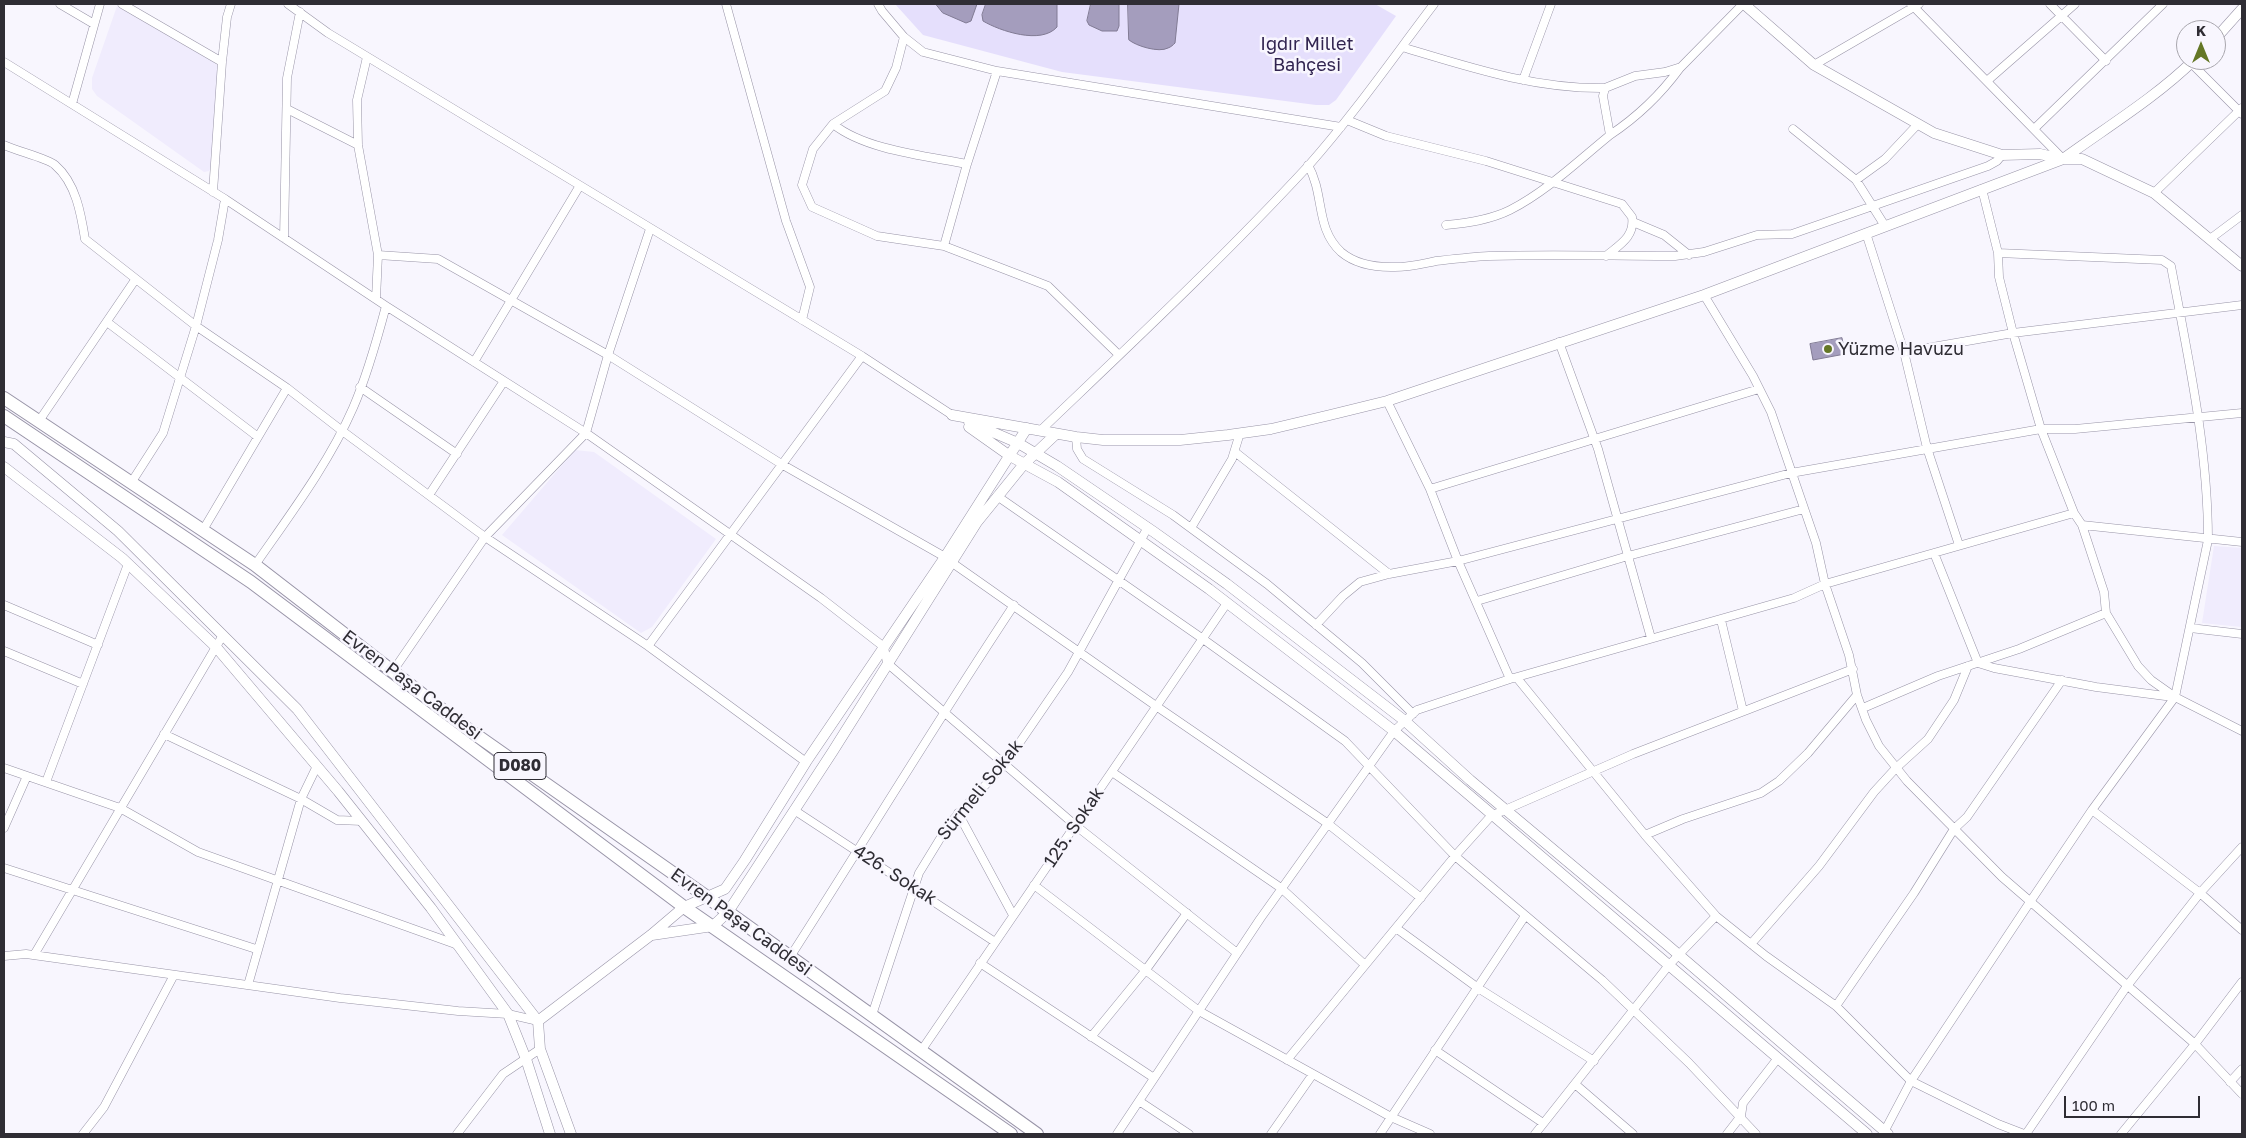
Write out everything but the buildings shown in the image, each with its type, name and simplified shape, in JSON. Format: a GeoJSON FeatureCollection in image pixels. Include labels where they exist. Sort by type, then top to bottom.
{"type":"FeatureCollection","features":[{"type":"Feature","properties":{"kind":"highway","name":"Evren Paşa Caddesi"},"geometry":{"type":"LineString","coordinates":[[4,398],[255,565],[462,725],[790,956],[1037,1134]]}},
{"type":"Feature","properties":{"kind":"highway","name":"Evren Paşa Caddesi"},"geometry":{"type":"LineString","coordinates":[[4,416],[251,582],[684,907],[1011,1134]]}},
{"type":"Feature","properties":{"kind":"street"},"geometry":{"type":"LineString","coordinates":[[60,4],[94,24]]}},
{"type":"Feature","properties":{"kind":"street"},"geometry":{"type":"LineString","coordinates":[[72,104],[100,4]]}},
{"type":"Feature","properties":{"kind":"street"},"geometry":{"type":"LineString","coordinates":[[122,4],[222,62]]}},
{"type":"Feature","properties":{"kind":"street"},"geometry":{"type":"LineString","coordinates":[[213,192],[222,62],[227,17],[231,4]]}},
{"type":"Feature","properties":{"kind":"street"},"geometry":{"type":"LineString","coordinates":[[288,4],[328,34],[862,356],[952,415],[1010,456],[1058,482],[1140,540],[1227,603],[1394,731],[1491,816],[1867,1134]]}},
{"type":"Feature","properties":{"kind":"street"},"geometry":{"type":"LineString","coordinates":[[726,4],[786,221],[810,287],[802,320]]}},
{"type":"Feature","properties":{"kind":"street"},"geometry":{"type":"LineString","coordinates":[[878,4],[904,37],[923,52],[997,71],[1341,127]]}},
{"type":"Feature","properties":{"kind":"street"},"geometry":{"type":"LineString","coordinates":[[1040,431],[1119,355],[1308,165],[1347,120],[1434,4]]}},
{"type":"Feature","properties":{"kind":"street"},"geometry":{"type":"LineString","coordinates":[[1523,80],[1551,4]]}},
{"type":"Feature","properties":{"kind":"street"},"geometry":{"type":"LineString","coordinates":[[1446,225],[1472,223],[1509,210],[1553,181],[1646,106],[1668,84],[1680,67],[1743,4],[1814,65],[1934,133],[2002,155],[2040,154],[2063,159],[2082,159],[2154,193],[2242,266]]}},
{"type":"Feature","properties":{"kind":"street"},"geometry":{"type":"LineString","coordinates":[[2050,4],[2106,61]]}},
{"type":"Feature","properties":{"kind":"street"},"geometry":{"type":"LineString","coordinates":[[1987,81],[2074,4]]}},
{"type":"Feature","properties":{"kind":"street"},"geometry":{"type":"LineString","coordinates":[[2034,130],[2163,4]]}},
{"type":"Feature","properties":{"kind":"street"},"geometry":{"type":"LineString","coordinates":[[1814,65],[1915,5],[2063,159]]}},
{"type":"Feature","properties":{"kind":"street"},"geometry":{"type":"LineString","coordinates":[[2226,27],[2242,9]]}},
{"type":"Feature","properties":{"kind":"street"},"geometry":{"type":"LineString","coordinates":[[284,238],[287,78],[300,12]]}},
{"type":"Feature","properties":{"kind":"street"},"geometry":{"type":"LineString","coordinates":[[904,37],[896,68],[885,91],[833,124],[813,149],[802,185],[812,207],[877,236],[944,246],[1048,286],[1119,355]]}},
{"type":"Feature","properties":{"kind":"street"},"geometry":{"type":"LineString","coordinates":[[1402,47],[1523,80],[1572,89],[1605,88],[1634,76],[1665,72],[1680,67]]}},
{"type":"Feature","properties":{"kind":"street"},"geometry":{"type":"LineString","coordinates":[[367,57],[357,100],[358,145],[378,255],[376,299]]}},
{"type":"Feature","properties":{"kind":"street"},"geometry":{"type":"LineString","coordinates":[[4,62],[213,192],[386,306],[586,433],[821,598],[884,647],[887,663],[1075,825],[1237,953]]}},
{"type":"Feature","properties":{"kind":"street"},"geometry":{"type":"LineString","coordinates":[[952,415],[1076,438],[1180,440],[1271,429],[1387,401],[1704,295],[2063,159],[2132,110],[2182,70]]}},
{"type":"Feature","properties":{"kind":"street"},"geometry":{"type":"LineString","coordinates":[[2154,193],[2241,111],[2200,70]]}},
{"type":"Feature","properties":{"kind":"street"},"geometry":{"type":"LineString","coordinates":[[944,246],[967,164],[997,71]]}},
{"type":"Feature","properties":{"kind":"street"},"geometry":{"type":"LineString","coordinates":[[1605,88],[1603,96],[1610,135]]}},
{"type":"Feature","properties":{"kind":"street"},"geometry":{"type":"LineString","coordinates":[[287,109],[358,145]]}},
{"type":"Feature","properties":{"kind":"street"},"geometry":{"type":"LineString","coordinates":[[1347,120],[1405,141],[1477,158],[1622,204],[1629,212],[1632,222],[1628,237],[1606,256]]}},
{"type":"Feature","properties":{"kind":"street"},"geometry":{"type":"LineString","coordinates":[[833,124],[845,134],[872,144],[967,164]]}},
{"type":"Feature","properties":{"kind":"street"},"geometry":{"type":"LineString","coordinates":[[1856,180],[1885,159],[1918,124]]}},
{"type":"Feature","properties":{"kind":"street"},"geometry":{"type":"LineString","coordinates":[[1793,129],[1856,180],[1885,226]]}},
{"type":"Feature","properties":{"kind":"street"},"geometry":{"type":"LineString","coordinates":[[4,145],[54,164],[68,183],[79,206],[85,239],[135,280],[196,326],[287,388],[486,537],[648,646],[806,762]]}},
{"type":"Feature","properties":{"kind":"street"},"geometry":{"type":"LineString","coordinates":[[1308,165],[1319,190],[1326,233],[1342,252],[1359,262],[1400,267],[1476,257],[1689,255],[1757,235],[1792,234],[1993,164],[2002,155]]}},
{"type":"Feature","properties":{"kind":"street"},"geometry":{"type":"LineString","coordinates":[[474,362],[580,187]]}},
{"type":"Feature","properties":{"kind":"street"},"geometry":{"type":"LineString","coordinates":[[1982,189],[1998,253],[1999,277],[2041,429],[2074,513],[2082,525],[2104,592],[2106,613],[2121,634],[2138,666],[2151,680],[2175,697],[2242,731]]}},
{"type":"Feature","properties":{"kind":"street"},"geometry":{"type":"LineString","coordinates":[[131,483],[162,433],[196,326],[218,240],[225,200]]}},
{"type":"Feature","properties":{"kind":"street"},"geometry":{"type":"LineString","coordinates":[[2210,239],[2242,215]]}},
{"type":"Feature","properties":{"kind":"street"},"geometry":{"type":"LineString","coordinates":[[1632,222],[1664,235],[1689,255]]}},
{"type":"Feature","properties":{"kind":"street"},"geometry":{"type":"LineString","coordinates":[[392,671],[486,537],[586,433],[608,355],[650,229]]}},
{"type":"Feature","properties":{"kind":"street"},"geometry":{"type":"LineString","coordinates":[[1866,233],[1904,352],[1927,448],[1959,545]]}},
{"type":"Feature","properties":{"kind":"street"},"geometry":{"type":"LineString","coordinates":[[1076,438],[1077,449],[1083,459],[1191,528],[1267,584],[1362,663],[1409,717],[1504,809],[1679,955],[1885,1133],[1911,1081],[2030,902],[2092,810],[2175,697],[2208,540],[2208,514],[2200,417],[2172,266],[2162,260],[1998,253]]}},
{"type":"Feature","properties":{"kind":"street"},"geometry":{"type":"LineString","coordinates":[[378,255],[438,259],[608,355],[783,465],[948,560],[1156,706],[1328,823],[1420,898]]}},
{"type":"Feature","properties":{"kind":"street"},"geometry":{"type":"LineString","coordinates":[[39,422],[135,280]]}},
{"type":"Feature","properties":{"kind":"street"},"geometry":{"type":"LineString","coordinates":[[1704,295],[1771,412],[1816,543],[1825,584],[1853,669],[1856,695],[1879,746],[1907,782],[2002,878],[2195,1044],[2242,1094]]}},
{"type":"Feature","properties":{"kind":"street"},"geometry":{"type":"LineString","coordinates":[[1904,352],[2013,333],[2242,305]]}},
{"type":"Feature","properties":{"kind":"street"},"geometry":{"type":"LineString","coordinates":[[255,565],[327,456],[353,408],[386,306]]}},
{"type":"Feature","properties":{"kind":"street"},"geometry":{"type":"LineString","coordinates":[[107,322],[258,437]]}},
{"type":"Feature","properties":{"kind":"street"},"geometry":{"type":"LineString","coordinates":[[1559,342],[1594,439],[1651,638]]}},
{"type":"Feature","properties":{"kind":"street"},"geometry":{"type":"LineString","coordinates":[[648,646],[862,356]]}},
{"type":"Feature","properties":{"kind":"street"},"geometry":{"type":"LineString","coordinates":[[429,495],[504,381]]}},
{"type":"Feature","properties":{"kind":"street"},"geometry":{"type":"LineString","coordinates":[[360,387],[457,454]]}},
{"type":"Feature","properties":{"kind":"street"},"geometry":{"type":"LineString","coordinates":[[203,530],[287,388]]}},
{"type":"Feature","properties":{"kind":"street"},"geometry":{"type":"LineString","coordinates":[[1430,489],[1759,389]]}},
{"type":"Feature","properties":{"kind":"street"},"geometry":{"type":"LineString","coordinates":[[1387,401],[1430,489],[1458,561],[1514,679],[1716,916],[1836,1006],[1911,1081],[1998,1124],[2025,1134],[2127,986],[2200,893],[2242,847]]}},
{"type":"Feature","properties":{"kind":"street"},"geometry":{"type":"LineString","coordinates":[[1316,625],[1343,596],[1360,582],[1389,574],[1458,561],[1791,473],[2041,429],[2075,429],[2242,413]]}},
{"type":"Feature","properties":{"kind":"street"},"geometry":{"type":"LineString","coordinates":[[952,415],[1018,443],[1057,466],[1148,527],[1409,717]]}},
{"type":"Feature","properties":{"kind":"street"},"geometry":{"type":"LineString","coordinates":[[651,935],[713,926],[728,912],[887,663],[1027,428]]}},
{"type":"Feature","properties":{"kind":"street"},"geometry":{"type":"LineString","coordinates":[[1191,528],[1235,452],[1240,433]]}},
{"type":"Feature","properties":{"kind":"street"},"geometry":{"type":"LineString","coordinates":[[4,956],[34,955],[248,985],[458,1012],[508,1014],[538,1020],[651,935],[684,907],[725,889],[746,860],[806,762],[884,647],[997,496],[1024,464],[1056,434]]}},
{"type":"Feature","properties":{"kind":"street"},"geometry":{"type":"LineString","coordinates":[[4,442],[14,444],[118,531],[297,709],[538,1020],[540,1049],[572,1134]]}},
{"type":"Feature","properties":{"kind":"street"},"geometry":{"type":"LineString","coordinates":[[1235,452],[1389,574]]}},
{"type":"Feature","properties":{"kind":"street"},"geometry":{"type":"LineString","coordinates":[[4,467],[128,564],[216,647],[317,766],[458,945],[508,1014],[526,1058],[550,1134]]}},
{"type":"Feature","properties":{"kind":"street"},"geometry":{"type":"LineString","coordinates":[[997,496],[1118,582],[1203,639],[1345,741],[1455,856],[1602,980],[1689,1063],[1756,1134]]}},
{"type":"Feature","properties":{"kind":"street"},"geometry":{"type":"LineString","coordinates":[[1477,600],[1628,556],[1804,509]]}},
{"type":"Feature","properties":{"kind":"street"},"geometry":{"type":"LineString","coordinates":[[1117,1134],[1281,888],[1394,731],[1417,710],[1651,638],[1721,620],[1794,598],[1825,584],[2074,513]]}},
{"type":"Feature","properties":{"kind":"street"},"geometry":{"type":"LineString","coordinates":[[2082,525],[2208,540],[2242,542]]}},
{"type":"Feature","properties":{"kind":"street","name":"Sürmeli Sokak"},"geometry":{"type":"LineString","coordinates":[[872,1015],[919,873],[949,824],[1005,764],[1068,672],[1148,527]]}},
{"type":"Feature","properties":{"kind":"street"},"geometry":{"type":"LineString","coordinates":[[1934,553],[1978,663]]}},
{"type":"Feature","properties":{"kind":"street"},"geometry":{"type":"LineString","coordinates":[[46,782],[128,564]]}},
{"type":"Feature","properties":{"kind":"street","name":"125. Sokak"},"geometry":{"type":"LineString","coordinates":[[921,1051],[1227,603]]}},
{"type":"Feature","properties":{"kind":"street"},"geometry":{"type":"LineString","coordinates":[[790,956],[858,851],[943,711],[1014,605]]}},
{"type":"Feature","properties":{"kind":"street"},"geometry":{"type":"LineString","coordinates":[[4,606],[98,645]]}},
{"type":"Feature","properties":{"kind":"street"},"geometry":{"type":"LineString","coordinates":[[1863,708],[1938,676],[2019,649],[2106,613]]}},
{"type":"Feature","properties":{"kind":"street"},"geometry":{"type":"LineString","coordinates":[[1721,620],[1743,712]]}},
{"type":"Feature","properties":{"kind":"street"},"geometry":{"type":"LineString","coordinates":[[2190,628],[2242,634]]}},
{"type":"Feature","properties":{"kind":"street"},"geometry":{"type":"LineString","coordinates":[[34,955],[223,635]]}},
{"type":"Feature","properties":{"kind":"street"},"geometry":{"type":"LineString","coordinates":[[4,651],[83,684]]}},
{"type":"Feature","properties":{"kind":"street"},"geometry":{"type":"LineString","coordinates":[[1978,663],[1994,668],[2062,680],[2175,697]]}},
{"type":"Feature","properties":{"kind":"street"},"geometry":{"type":"LineString","coordinates":[[1751,944],[1819,866],[1874,792],[1896,768],[1928,739],[1954,700],[1968,666]]}},
{"type":"Feature","properties":{"kind":"street"},"geometry":{"type":"LineString","coordinates":[[1287,1060],[1455,856],[1491,816],[1593,772],[1853,669]]}},
{"type":"Feature","properties":{"kind":"street"},"geometry":{"type":"LineString","coordinates":[[1836,1006],[1914,893],[1954,829],[1967,817],[2062,680]]}},
{"type":"Feature","properties":{"kind":"street"},"geometry":{"type":"LineString","coordinates":[[1645,835],[1683,819],[1761,793],[1779,781],[1808,753],[1856,695]]}},
{"type":"Feature","properties":{"kind":"street"},"geometry":{"type":"LineString","coordinates":[[164,734],[301,799],[337,820],[362,822]]}},
{"type":"Feature","properties":{"kind":"street"},"geometry":{"type":"LineString","coordinates":[[248,985],[256,949],[301,799],[317,766]]}},
{"type":"Feature","properties":{"kind":"street"},"geometry":{"type":"LineString","coordinates":[[4,768],[120,808],[198,852],[277,882],[458,945]]}},
{"type":"Feature","properties":{"kind":"street"},"geometry":{"type":"LineString","coordinates":[[1112,772],[1281,888],[1366,965]]}},
{"type":"Feature","properties":{"kind":"street"},"geometry":{"type":"LineString","coordinates":[[4,828],[27,776]]}},
{"type":"Feature","properties":{"kind":"street","name":"426. Sokak"},"geometry":{"type":"LineString","coordinates":[[794,810],[914,887],[995,942]]}},
{"type":"Feature","properties":{"kind":"street"},"geometry":{"type":"LineString","coordinates":[[2092,810],[2200,893],[2242,930]]}},
{"type":"Feature","properties":{"kind":"street"},"geometry":{"type":"LineString","coordinates":[[958,813],[1013,915]]}},
{"type":"Feature","properties":{"kind":"street"},"geometry":{"type":"LineString","coordinates":[[4,868],[256,949]]}},
{"type":"Feature","properties":{"kind":"street"},"geometry":{"type":"LineString","coordinates":[[1034,885],[1199,1011],[1391,1117],[1430,1134]]}},
{"type":"Feature","properties":{"kind":"street"},"geometry":{"type":"LineString","coordinates":[[1091,1037],[1145,971],[1187,913]]}},
{"type":"Feature","properties":{"kind":"street"},"geometry":{"type":"LineString","coordinates":[[1380,1134],[1525,916]]}},
{"type":"Feature","properties":{"kind":"street"},"geometry":{"type":"LineString","coordinates":[[1535,1134],[1634,1012],[1669,965],[1716,916]]}},
{"type":"Feature","properties":{"kind":"street"},"geometry":{"type":"LineString","coordinates":[[1396,928],[1478,988],[1594,1061]]}},
{"type":"Feature","properties":{"kind":"street"},"geometry":{"type":"LineString","coordinates":[[980,964],[1154,1078]]}},
{"type":"Feature","properties":{"kind":"street"},"geometry":{"type":"LineString","coordinates":[[83,1134],[104,1106],[174,975]]}},
{"type":"Feature","properties":{"kind":"street"},"geometry":{"type":"LineString","coordinates":[[2121,1134],[2195,1044],[2242,982]]}},
{"type":"Feature","properties":{"kind":"street"},"geometry":{"type":"LineString","coordinates":[[457,1134],[503,1074],[540,1049]]}},
{"type":"Feature","properties":{"kind":"street"},"geometry":{"type":"LineString","coordinates":[[1435,1050],[1543,1123]]}},
{"type":"Feature","properties":{"kind":"street"},"geometry":{"type":"LineString","coordinates":[[1727,1134],[1741,1116],[1743,1103],[1778,1058]]}},
{"type":"Feature","properties":{"kind":"street"},"geometry":{"type":"LineString","coordinates":[[2230,1082],[2242,1069]]}},
{"type":"Feature","properties":{"kind":"street"},"geometry":{"type":"LineString","coordinates":[[1271,1134],[1313,1074]]}},
{"type":"Feature","properties":{"kind":"street"},"geometry":{"type":"LineString","coordinates":[[1575,1084],[1633,1134]]}},
{"type":"Feature","properties":{"kind":"street"},"geometry":{"type":"LineString","coordinates":[[1139,1101],[1189,1134]]}},
{"type":"Feature","properties":{"kind":"shaded area"},"geometry":{"type":"Polygon","coordinates":[[[936,4],[977,4],[971,21],[966,23],[943,13],[936,4]]]}},
{"type":"Feature","properties":{"kind":"shaded area"},"geometry":{"type":"Polygon","coordinates":[[[986,4],[1057,4],[1057,27],[1050,32],[1031,36],[999,29],[983,21],[982,15],[986,4]]]}},
{"type":"Feature","properties":{"kind":"shaded area"},"geometry":{"type":"Polygon","coordinates":[[[1091,4],[1119,4],[1119,26],[1117,31],[1102,31],[1089,25],[1087,21],[1091,4]]]}},
{"type":"Feature","properties":{"kind":"shaded area"},"geometry":{"type":"Polygon","coordinates":[[[1128,4],[1179,4],[1175,43],[1169,48],[1159,50],[1142,46],[1129,40],[1128,4]]]}},
{"type":"Feature","properties":{"kind":"shaded area"},"geometry":{"type":"Polygon","coordinates":[[[117,6],[212,61],[219,67],[217,165],[209,171],[204,172],[97,96],[92,89],[92,78],[117,6]]]}},
{"type":"Feature","properties":{"kind":"shaded area","name":"Yüzme Havuzu"},"geometry":{"type":"Polygon","coordinates":[[[1842,338],[1845,354],[1813,360],[1810,344],[1842,338]]]}},
{"type":"Feature","properties":{"kind":"shaded area"},"geometry":{"type":"Polygon","coordinates":[[[575,450],[594,452],[716,539],[652,627],[641,633],[502,535],[575,450]]]}},
{"type":"Feature","properties":{"kind":"shaded area"},"geometry":{"type":"Polygon","coordinates":[[[2214,546],[2242,548],[2242,627],[2202,623],[2214,546]]]}},
{"type":"Feature","properties":{"kind":"green space","name":"Iğdır Millet Bahçesi"},"geometry":{"type":"Polygon","coordinates":[[[895,4],[1375,4],[1396,16],[1336,100],[1329,105],[1316,105],[1062,72],[923,35],[895,4]]]}},
{"type":"Feature","properties":{"kind":"place","name":"Yüzme Havuzu"},"geometry":{"type":"Point","coordinates":[1828,349]}}]}
